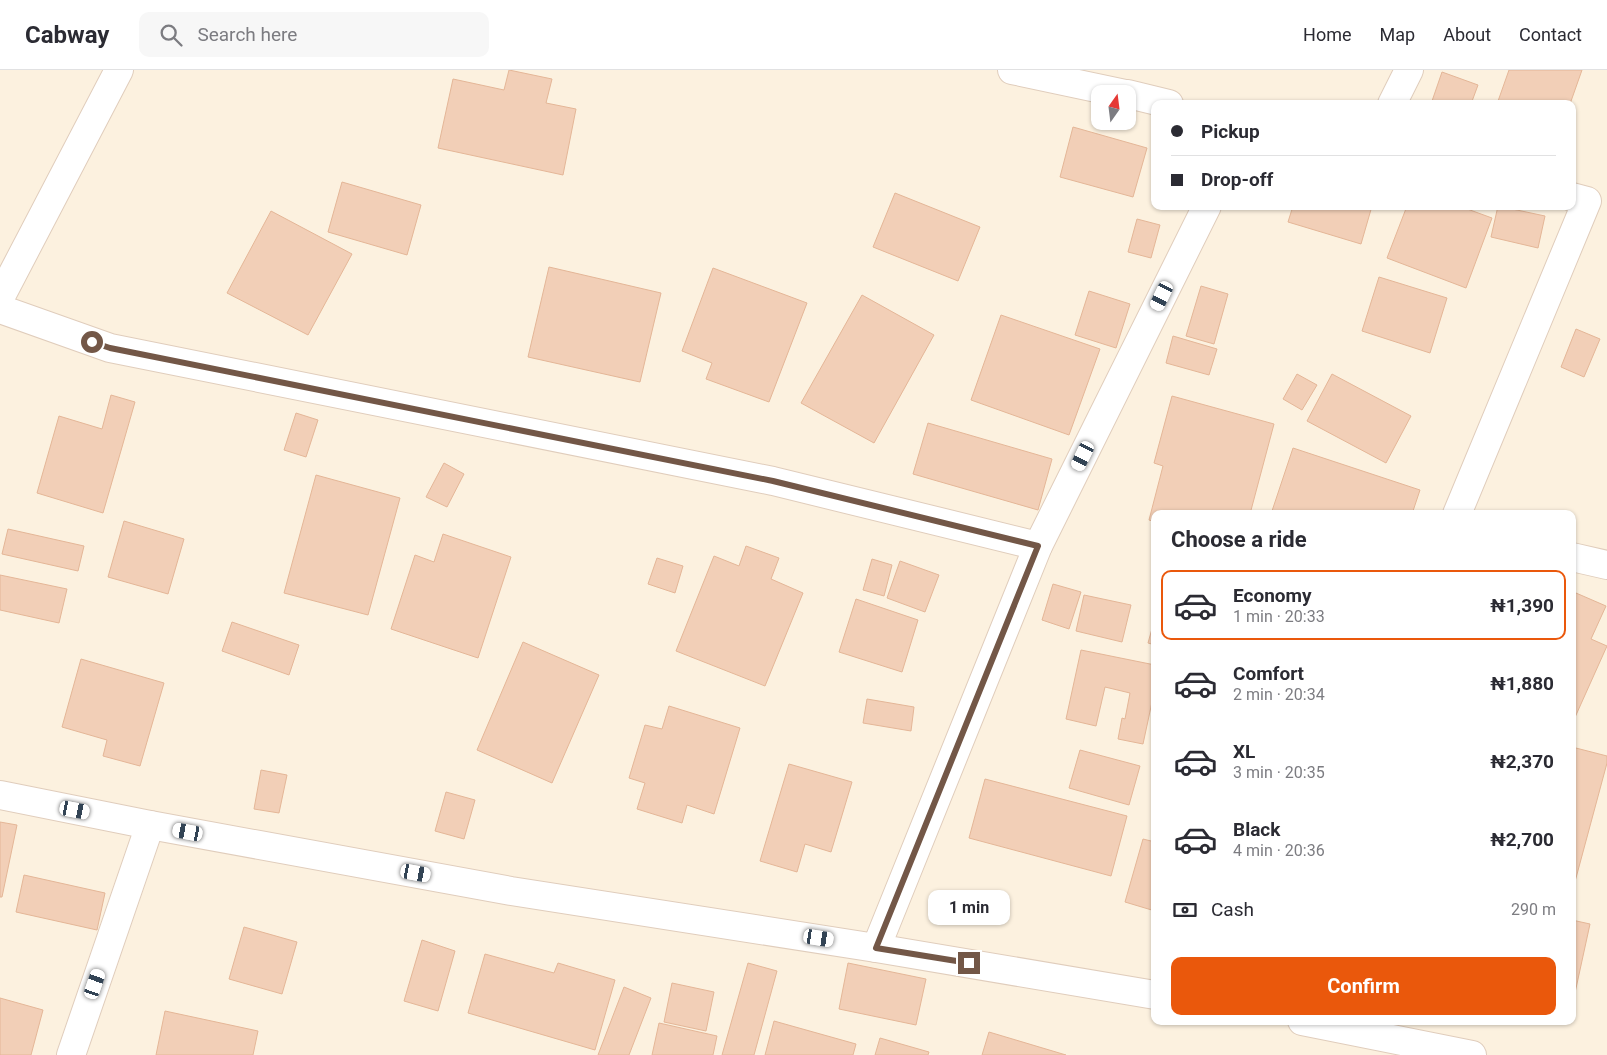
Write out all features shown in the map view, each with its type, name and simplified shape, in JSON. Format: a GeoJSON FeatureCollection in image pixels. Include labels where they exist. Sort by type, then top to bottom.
{"type":"FeatureCollection","features":[{"type":"Feature","properties":{"kind":"street"},"geometry":{"type":"LineString","coordinates":[[0,298],[119,70]]}},
{"type":"Feature","properties":{"kind":"street"},"geometry":{"type":"LineString","coordinates":[[1012,70],[1091,87]]}},
{"type":"Feature","properties":{"kind":"street"},"geometry":{"type":"LineString","coordinates":[[1394,100],[1409,70]]}},
{"type":"Feature","properties":{"kind":"street"},"geometry":{"type":"LineString","coordinates":[[1136,96],[1152,100]]}},
{"type":"Feature","properties":{"kind":"street"},"geometry":{"type":"LineString","coordinates":[[1459,510],[1589,201]]}},
{"type":"Feature","properties":{"kind":"street"},"geometry":{"type":"LineString","coordinates":[[876,948],[1038,546],[1205,210]]}},
{"type":"Feature","properties":{"kind":"street"},"geometry":{"type":"LineString","coordinates":[[0,309],[110,348],[773,481],[1038,546]]}},
{"type":"Feature","properties":{"kind":"street"},"geometry":{"type":"LineString","coordinates":[[1576,558],[1607,565]]}},
{"type":"Feature","properties":{"kind":"street"},"geometry":{"type":"LineString","coordinates":[[0,795],[150,825],[511,891],[876,948],[1151,994]]}},
{"type":"Feature","properties":{"kind":"street"},"geometry":{"type":"LineString","coordinates":[[71,1055],[150,825]]}},
{"type":"Feature","properties":{"kind":"street"},"geometry":{"type":"LineString","coordinates":[[1322,1025],[1472,1055]]}},
{"type":"Feature","properties":{"kind":"building"},"geometry":{"type":"Polygon","coordinates":[[[509,70],[552,79],[546,103],[576,109],[563,175],[438,148],[453,79],[504,90],[509,70]]]}},
{"type":"Feature","properties":{"kind":"building"},"geometry":{"type":"Polygon","coordinates":[[[1509,70],[1582,70],[1571,100],[1498,100],[1509,70]]]}},
{"type":"Feature","properties":{"kind":"building"},"geometry":{"type":"Polygon","coordinates":[[[1442,72],[1478,85],[1472,100],[1432,100],[1442,72]]]}},
{"type":"Feature","properties":{"kind":"building"},"geometry":{"type":"Polygon","coordinates":[[[1073,127],[1147,148],[1133,197],[1060,177],[1073,127]]]}},
{"type":"Feature","properties":{"kind":"building"},"geometry":{"type":"Polygon","coordinates":[[[342,182],[421,205],[407,255],[328,232],[342,182]]]}},
{"type":"Feature","properties":{"kind":"building"},"geometry":{"type":"Polygon","coordinates":[[[895,193],[980,227],[958,281],[873,247],[895,193]]]}},
{"type":"Feature","properties":{"kind":"building"},"geometry":{"type":"Polygon","coordinates":[[[1292,210],[1371,210],[1361,244],[1288,222],[1292,210]]]}},
{"type":"Feature","properties":{"kind":"building"},"geometry":{"type":"Polygon","coordinates":[[[1405,210],[1470,210],[1492,218],[1466,288],[1387,258],[1405,210]]]}},
{"type":"Feature","properties":{"kind":"building"},"geometry":{"type":"Polygon","coordinates":[[[1497,210],[1517,210],[1545,216],[1538,248],[1491,237],[1497,210]]]}},
{"type":"Feature","properties":{"kind":"building"},"geometry":{"type":"Polygon","coordinates":[[[271,211],[352,254],[308,335],[227,293],[271,211]]]}},
{"type":"Feature","properties":{"kind":"building"},"geometry":{"type":"Polygon","coordinates":[[[1137,219],[1160,225],[1151,258],[1128,252],[1137,219]]]}},
{"type":"Feature","properties":{"kind":"building"},"geometry":{"type":"Polygon","coordinates":[[[549,267],[661,293],[640,382],[528,357],[549,267]]]}},
{"type":"Feature","properties":{"kind":"building"},"geometry":{"type":"Polygon","coordinates":[[[713,268],[807,303],[769,402],[706,379],[712,363],[682,351],[713,268]]]}},
{"type":"Feature","properties":{"kind":"building"},"geometry":{"type":"Polygon","coordinates":[[[1379,277],[1447,298],[1430,353],[1362,331],[1379,277]]]}},
{"type":"Feature","properties":{"kind":"building"},"geometry":{"type":"Polygon","coordinates":[[[1201,286],[1228,294],[1214,344],[1186,336],[1201,286]]]}},
{"type":"Feature","properties":{"kind":"building"},"geometry":{"type":"Polygon","coordinates":[[[1089,291],[1130,304],[1116,348],[1075,335],[1089,291]]]}},
{"type":"Feature","properties":{"kind":"building"},"geometry":{"type":"Polygon","coordinates":[[[862,295],[934,335],[874,443],[801,403],[862,295]]]}},
{"type":"Feature","properties":{"kind":"building"},"geometry":{"type":"Polygon","coordinates":[[[1001,315],[1100,349],[1069,435],[971,400],[1001,315]]]}},
{"type":"Feature","properties":{"kind":"building"},"geometry":{"type":"Polygon","coordinates":[[[1576,329],[1600,339],[1584,377],[1561,367],[1576,329]]]}},
{"type":"Feature","properties":{"kind":"building"},"geometry":{"type":"Polygon","coordinates":[[[1173,336],[1217,349],[1209,375],[1166,363],[1173,336]]]}},
{"type":"Feature","properties":{"kind":"building"},"geometry":{"type":"Polygon","coordinates":[[[1297,374],[1317,385],[1302,410],[1283,399],[1297,374]]]}},
{"type":"Feature","properties":{"kind":"building"},"geometry":{"type":"Polygon","coordinates":[[[1332,374],[1411,416],[1386,463],[1307,421],[1332,374]]]}},
{"type":"Feature","properties":{"kind":"building"},"geometry":{"type":"Polygon","coordinates":[[[111,395],[135,402],[103,513],[37,493],[59,416],[102,429],[111,395]]]}},
{"type":"Feature","properties":{"kind":"building"},"geometry":{"type":"Polygon","coordinates":[[[1172,396],[1274,424],[1251,510],[1152,510],[1163,466],[1154,463],[1172,396]]]}},
{"type":"Feature","properties":{"kind":"building"},"geometry":{"type":"Polygon","coordinates":[[[296,413],[318,420],[306,457],[284,450],[296,413]]]}},
{"type":"Feature","properties":{"kind":"building"},"geometry":{"type":"Polygon","coordinates":[[[928,423],[1052,459],[1038,510],[913,474],[928,423]]]}},
{"type":"Feature","properties":{"kind":"building"},"geometry":{"type":"Polygon","coordinates":[[[1293,448],[1420,490],[1413,510],[1272,510],[1293,448]]]}},
{"type":"Feature","properties":{"kind":"building"},"geometry":{"type":"Polygon","coordinates":[[[444,463],[464,474],[447,507],[426,497],[444,463]]]}},
{"type":"Feature","properties":{"kind":"building"},"geometry":{"type":"Polygon","coordinates":[[[316,475],[400,498],[368,615],[284,593],[316,475]]]}},
{"type":"Feature","properties":{"kind":"building"},"geometry":{"type":"Polygon","coordinates":[[[124,521],[184,539],[168,594],[108,577],[124,521]]]}},
{"type":"Feature","properties":{"kind":"building"},"geometry":{"type":"Polygon","coordinates":[[[8,529],[84,546],[78,571],[2,554],[8,529]]]}},
{"type":"Feature","properties":{"kind":"building"},"geometry":{"type":"Polygon","coordinates":[[[443,534],[511,557],[478,658],[391,629],[415,555],[434,562],[443,534]]]}},
{"type":"Feature","properties":{"kind":"building"},"geometry":{"type":"Polygon","coordinates":[[[746,546],[779,558],[771,579],[803,593],[765,686],[676,651],[714,556],[739,566],[746,546]]]}},
{"type":"Feature","properties":{"kind":"building"},"geometry":{"type":"Polygon","coordinates":[[[657,558],[683,566],[675,593],[648,584],[657,558]]]}},
{"type":"Feature","properties":{"kind":"building"},"geometry":{"type":"Polygon","coordinates":[[[872,559],[892,565],[884,596],[863,590],[872,559]]]}},
{"type":"Feature","properties":{"kind":"building"},"geometry":{"type":"Polygon","coordinates":[[[900,561],[939,575],[925,612],[887,598],[900,561]]]}},
{"type":"Feature","properties":{"kind":"building"},"geometry":{"type":"Polygon","coordinates":[[[0,575],[67,589],[59,623],[0,610],[0,575]]]}},
{"type":"Feature","properties":{"kind":"building"},"geometry":{"type":"Polygon","coordinates":[[[1053,584],[1081,592],[1069,629],[1042,620],[1053,584]]]}},
{"type":"Feature","properties":{"kind":"building"},"geometry":{"type":"Polygon","coordinates":[[[1576,593],[1606,606],[1591,639],[1607,646],[1576,715],[1576,593]]]}},
{"type":"Feature","properties":{"kind":"building"},"geometry":{"type":"Polygon","coordinates":[[[1084,595],[1131,605],[1122,642],[1076,631],[1084,595]]]}},
{"type":"Feature","properties":{"kind":"building"},"geometry":{"type":"Polygon","coordinates":[[[856,599],[918,620],[902,672],[839,652],[856,599]]]}},
{"type":"Feature","properties":{"kind":"building"},"geometry":{"type":"Polygon","coordinates":[[[232,622],[299,645],[289,675],[222,651],[232,622]]]}},
{"type":"Feature","properties":{"kind":"building"},"geometry":{"type":"Polygon","coordinates":[[[1151,632],[1151,644],[1148,643],[1151,632]]]}},
{"type":"Feature","properties":{"kind":"building"},"geometry":{"type":"Polygon","coordinates":[[[523,642],[599,675],[552,783],[477,750],[523,642]]]}},
{"type":"Feature","properties":{"kind":"building"},"geometry":{"type":"Polygon","coordinates":[[[1081,650],[1151,664],[1151,707],[1143,744],[1118,739],[1122,718],[1125,719],[1130,693],[1105,687],[1096,726],[1066,719],[1081,650]]]}},
{"type":"Feature","properties":{"kind":"building"},"geometry":{"type":"Polygon","coordinates":[[[81,659],[164,683],[140,766],[103,756],[107,740],[62,727],[81,659]]]}},
{"type":"Feature","properties":{"kind":"building"},"geometry":{"type":"Polygon","coordinates":[[[867,699],[914,707],[911,731],[863,723],[867,699]]]}},
{"type":"Feature","properties":{"kind":"building"},"geometry":{"type":"Polygon","coordinates":[[[669,706],[740,728],[714,814],[687,805],[682,823],[637,809],[645,783],[629,778],[645,725],[662,729],[669,706]]]}},
{"type":"Feature","properties":{"kind":"building"},"geometry":{"type":"Polygon","coordinates":[[[1576,748],[1607,756],[1607,763],[1576,878],[1576,748]]]}},
{"type":"Feature","properties":{"kind":"building"},"geometry":{"type":"Polygon","coordinates":[[[1080,750],[1140,766],[1129,805],[1069,788],[1080,750]]]}},
{"type":"Feature","properties":{"kind":"building"},"geometry":{"type":"Polygon","coordinates":[[[789,764],[852,782],[831,852],[805,844],[797,872],[760,861],[789,764]]]}},
{"type":"Feature","properties":{"kind":"building"},"geometry":{"type":"Polygon","coordinates":[[[261,770],[287,775],[279,813],[254,809],[261,770]]]}},
{"type":"Feature","properties":{"kind":"building"},"geometry":{"type":"Polygon","coordinates":[[[985,779],[1127,816],[1111,876],[969,838],[985,779]]]}},
{"type":"Feature","properties":{"kind":"building"},"geometry":{"type":"Polygon","coordinates":[[[446,792],[475,800],[464,839],[435,831],[446,792]]]}},
{"type":"Feature","properties":{"kind":"building"},"geometry":{"type":"Polygon","coordinates":[[[0,822],[17,825],[2,897],[0,897],[0,822]]]}},
{"type":"Feature","properties":{"kind":"building"},"geometry":{"type":"Polygon","coordinates":[[[1143,839],[1151,841],[1151,910],[1125,902],[1143,839]]]}},
{"type":"Feature","properties":{"kind":"building"},"geometry":{"type":"Polygon","coordinates":[[[24,875],[105,893],[97,930],[16,912],[24,875]]]}},
{"type":"Feature","properties":{"kind":"building"},"geometry":{"type":"Polygon","coordinates":[[[1576,921],[1590,924],[1576,988],[1576,921]]]}},
{"type":"Feature","properties":{"kind":"building"},"geometry":{"type":"Polygon","coordinates":[[[244,927],[297,942],[282,994],[229,979],[244,927]]]}},
{"type":"Feature","properties":{"kind":"building"},"geometry":{"type":"Polygon","coordinates":[[[422,940],[455,951],[438,1011],[404,1001],[422,940]]]}},
{"type":"Feature","properties":{"kind":"building"},"geometry":{"type":"Polygon","coordinates":[[[485,954],[554,973],[558,963],[615,980],[595,1050],[468,1013],[485,954]]]}},
{"type":"Feature","properties":{"kind":"building"},"geometry":{"type":"Polygon","coordinates":[[[748,963],[777,971],[754,1055],[722,1055],[748,963]]]}},
{"type":"Feature","properties":{"kind":"building"},"geometry":{"type":"Polygon","coordinates":[[[848,963],[926,979],[916,1025],[839,1009],[848,963]]]}},
{"type":"Feature","properties":{"kind":"building"},"geometry":{"type":"Polygon","coordinates":[[[672,983],[714,992],[706,1031],[664,1022],[672,983]]]}},
{"type":"Feature","properties":{"kind":"building"},"geometry":{"type":"Polygon","coordinates":[[[624,987],[651,998],[629,1055],[598,1055],[624,987]]]}},
{"type":"Feature","properties":{"kind":"building"},"geometry":{"type":"Polygon","coordinates":[[[0,998],[43,1010],[31,1055],[0,1055],[0,998]]]}},
{"type":"Feature","properties":{"kind":"building"},"geometry":{"type":"Polygon","coordinates":[[[165,1011],[258,1031],[253,1055],[156,1055],[165,1011]]]}},
{"type":"Feature","properties":{"kind":"building"},"geometry":{"type":"Polygon","coordinates":[[[774,1021],[856,1044],[853,1055],[765,1055],[774,1021]]]}},
{"type":"Feature","properties":{"kind":"building"},"geometry":{"type":"Polygon","coordinates":[[[659,1023],[717,1036],[713,1055],[652,1055],[659,1023]]]}},
{"type":"Feature","properties":{"kind":"building"},"geometry":{"type":"Polygon","coordinates":[[[989,1032],[1066,1055],[982,1055],[989,1032]]]}},
{"type":"Feature","properties":{"kind":"building"},"geometry":{"type":"Polygon","coordinates":[[[880,1038],[929,1052],[928,1055],[875,1055],[880,1038]]]}},
{"type":"Feature","properties":{"kind":"route"},"geometry":{"type":"LineString","coordinates":[[92,342],[110,348],[773,481],[1038,546],[876,948],[969,963]]}}]}
